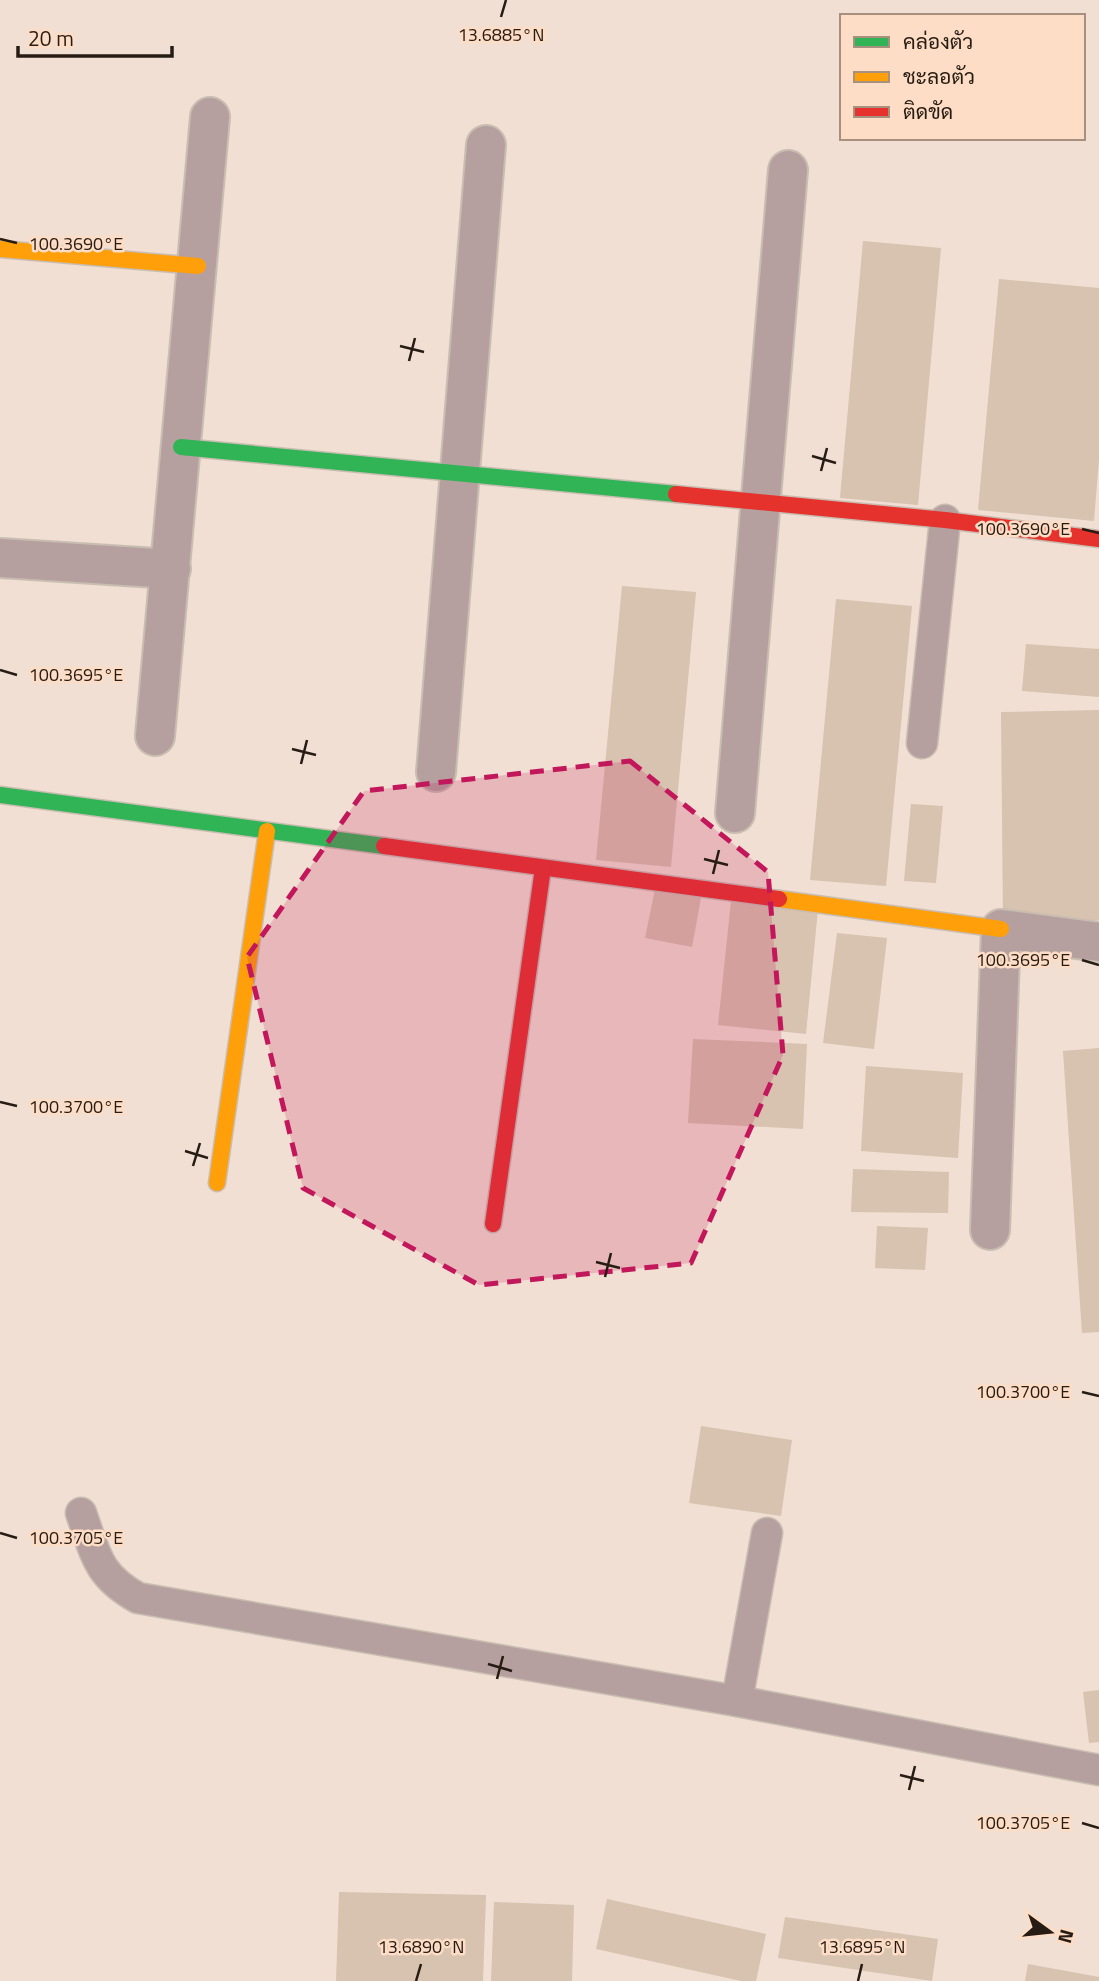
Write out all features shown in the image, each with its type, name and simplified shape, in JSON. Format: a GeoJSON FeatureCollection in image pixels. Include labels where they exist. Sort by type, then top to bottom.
{"type":"FeatureCollection","features":[{"type":"Feature","properties":{"kind":"street"},"geometry":{"type":"LineString","coordinates":[[155,736],[210,117]]}},
{"type":"Feature","properties":{"kind":"street"},"geometry":{"type":"LineString","coordinates":[[436,772],[486,145]]}},
{"type":"Feature","properties":{"kind":"street"},"geometry":{"type":"LineString","coordinates":[[735,813],[788,170]]}},
{"type":"Feature","properties":{"kind":"street"},"geometry":{"type":"LineString","coordinates":[[0,249],[198,266]]}},
{"type":"Feature","properties":{"kind":"street"},"geometry":{"type":"LineString","coordinates":[[181,447],[945,520],[1099,538]]}},
{"type":"Feature","properties":{"kind":"street"},"geometry":{"type":"LineString","coordinates":[[0,558],[171,569]]}},
{"type":"Feature","properties":{"kind":"street"},"geometry":{"type":"LineString","coordinates":[[0,795],[1099,942]]}},
{"type":"Feature","properties":{"kind":"street"},"geometry":{"type":"LineString","coordinates":[[217,1183],[267,831]]}},
{"type":"Feature","properties":{"kind":"street"},"geometry":{"type":"LineString","coordinates":[[493,1224],[542,867]]}},
{"type":"Feature","properties":{"kind":"street"},"geometry":{"type":"LineString","coordinates":[[990,1230],[1001,929]]}},
{"type":"Feature","properties":{"kind":"lane"},"geometry":{"type":"LineString","coordinates":[[922,743],[945,520]]}},
{"type":"Feature","properties":{"kind":"lane"},"geometry":{"type":"LineString","coordinates":[[81,1513],[101,1568],[118,1587],[138,1598],[737,1701],[1099,1770]]}},
{"type":"Feature","properties":{"kind":"lane"},"geometry":{"type":"LineString","coordinates":[[737,1701],[766,1533]]}},
{"type":"Feature","properties":{"kind":"highlighted area"},"geometry":{"type":"Polygon","coordinates":[[[630,761],[768,872],[783,1055],[691,1263],[479,1285],[303,1188],[247,957],[364,791],[630,761]]]}},
{"type":"Feature","properties":{"kind":"building"},"geometry":{"type":"Polygon","coordinates":[[[863,241],[941,248],[918,505],[840,498],[863,241]]]}},
{"type":"Feature","properties":{"kind":"building"},"geometry":{"type":"Polygon","coordinates":[[[999,279],[1099,288],[1099,459],[1094,521],[978,510],[999,279]]]}},
{"type":"Feature","properties":{"kind":"building"},"geometry":{"type":"Polygon","coordinates":[[[622,586],[696,592],[671,867],[596,860],[622,586]]]}},
{"type":"Feature","properties":{"kind":"building"},"geometry":{"type":"Polygon","coordinates":[[[836,599],[912,606],[886,886],[810,880],[836,599]]]}},
{"type":"Feature","properties":{"kind":"building"},"geometry":{"type":"Polygon","coordinates":[[[1026,644],[1099,649],[1099,697],[1022,691],[1026,644]]]}},
{"type":"Feature","properties":{"kind":"building"},"geometry":{"type":"Polygon","coordinates":[[[1099,710],[1099,920],[1003,922],[1001,712],[1099,710]]]}},
{"type":"Feature","properties":{"kind":"building"},"geometry":{"type":"Polygon","coordinates":[[[911,804],[943,806],[936,883],[904,881],[911,804]]]}},
{"type":"Feature","properties":{"kind":"building"},"geometry":{"type":"Polygon","coordinates":[[[655,889],[701,898],[692,947],[645,938],[655,889]]]}},
{"type":"Feature","properties":{"kind":"building"},"geometry":{"type":"Polygon","coordinates":[[[731,901],[818,909],[806,1034],[718,1025],[731,901]]]}},
{"type":"Feature","properties":{"kind":"building"},"geometry":{"type":"Polygon","coordinates":[[[837,933],[887,938],[874,1049],[823,1043],[837,933]]]}},
{"type":"Feature","properties":{"kind":"building"},"geometry":{"type":"Polygon","coordinates":[[[693,1039],[807,1044],[803,1129],[688,1123],[693,1039]]]}},
{"type":"Feature","properties":{"kind":"building"},"geometry":{"type":"Polygon","coordinates":[[[1099,1048],[1099,1332],[1082,1333],[1063,1051],[1099,1048]]]}},
{"type":"Feature","properties":{"kind":"building"},"geometry":{"type":"Polygon","coordinates":[[[866,1066],[963,1073],[958,1158],[861,1151],[866,1066]]]}},
{"type":"Feature","properties":{"kind":"building"},"geometry":{"type":"Polygon","coordinates":[[[853,1169],[949,1172],[948,1213],[851,1212],[853,1169]]]}},
{"type":"Feature","properties":{"kind":"building"},"geometry":{"type":"Polygon","coordinates":[[[877,1226],[928,1228],[925,1270],[875,1268],[877,1226]]]}},
{"type":"Feature","properties":{"kind":"building"},"geometry":{"type":"Polygon","coordinates":[[[701,1426],[792,1440],[781,1516],[689,1503],[701,1426]]]}},
{"type":"Feature","properties":{"kind":"building"},"geometry":{"type":"Polygon","coordinates":[[[1099,1690],[1099,1742],[1089,1743],[1083,1692],[1099,1690]]]}},
{"type":"Feature","properties":{"kind":"building"},"geometry":{"type":"Polygon","coordinates":[[[339,1892],[486,1895],[483,1981],[336,1981],[339,1892]]]}},
{"type":"Feature","properties":{"kind":"building"},"geometry":{"type":"Polygon","coordinates":[[[607,1899],[766,1934],[756,1981],[741,1981],[596,1949],[607,1899]]]}},
{"type":"Feature","properties":{"kind":"building"},"geometry":{"type":"Polygon","coordinates":[[[494,1902],[574,1905],[572,1981],[491,1981],[494,1902]]]}},
{"type":"Feature","properties":{"kind":"building"},"geometry":{"type":"Polygon","coordinates":[[[785,1917],[938,1939],[932,1981],[778,1958],[785,1917]]]}},
{"type":"Feature","properties":{"kind":"building"},"geometry":{"type":"Polygon","coordinates":[[[1028,1964],[1099,1977],[1099,1981],[1025,1981],[1028,1964]]]}},
{"type":"Feature","properties":{"kind":"traffic: fast"},"geometry":{"type":"LineString","coordinates":[[181,447],[676,494]]}},
{"type":"Feature","properties":{"kind":"traffic: fast"},"geometry":{"type":"LineString","coordinates":[[0,795],[384,846]]}},
{"type":"Feature","properties":{"kind":"traffic: slow"},"geometry":{"type":"LineString","coordinates":[[0,249],[198,266]]}},
{"type":"Feature","properties":{"kind":"traffic: slow"},"geometry":{"type":"LineString","coordinates":[[217,1183],[267,831]]}},
{"type":"Feature","properties":{"kind":"traffic: slow"},"geometry":{"type":"LineString","coordinates":[[779,899],[1001,929]]}},
{"type":"Feature","properties":{"kind":"traffic: jam"},"geometry":{"type":"LineString","coordinates":[[676,494],[945,520],[1099,539]]}},
{"type":"Feature","properties":{"kind":"traffic: jam"},"geometry":{"type":"LineString","coordinates":[[384,846],[779,899]]}},
{"type":"Feature","properties":{"kind":"traffic: jam"},"geometry":{"type":"LineString","coordinates":[[493,1224],[543,868]]}}]}
